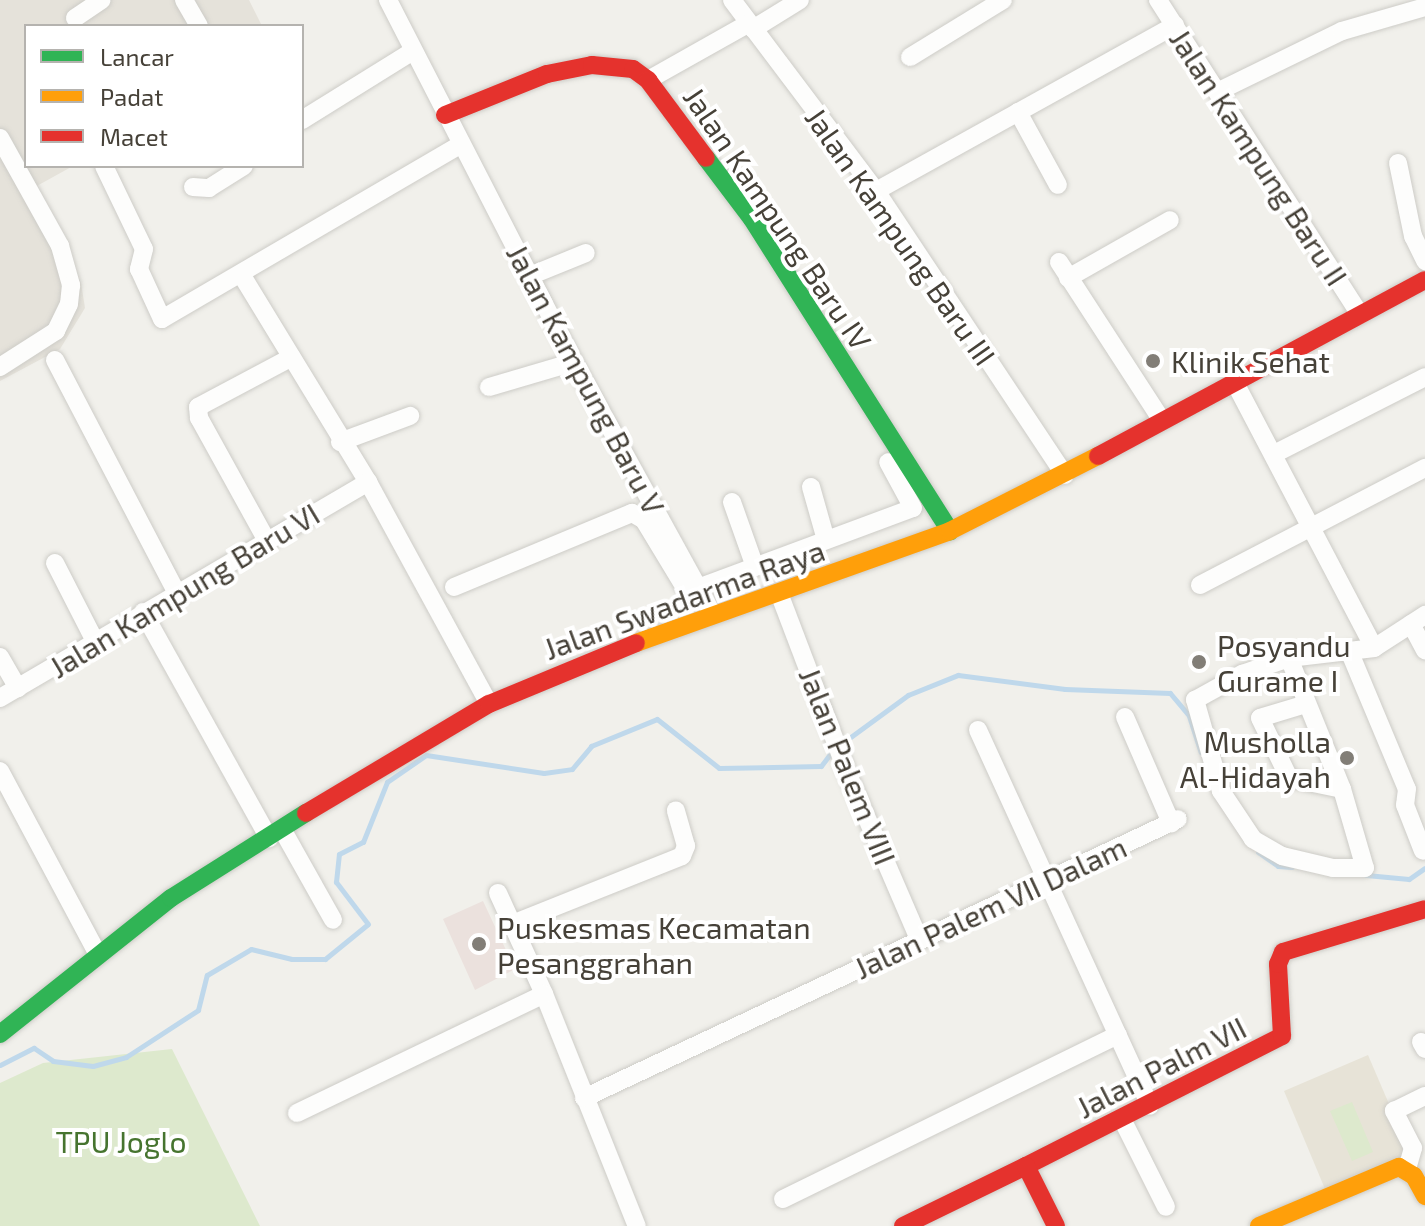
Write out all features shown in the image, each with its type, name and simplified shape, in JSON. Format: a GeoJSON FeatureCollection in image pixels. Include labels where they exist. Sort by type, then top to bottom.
{"type":"FeatureCollection","features":[{"type":"Feature","properties":{"kind":"street"},"geometry":{"type":"LineString","coordinates":[[65,0],[77,22],[102,0]]}},
{"type":"Feature","properties":{"kind":"street"},"geometry":{"type":"LineString","coordinates":[[184,0],[198,24]]}},
{"type":"Feature","properties":{"kind":"street","name":"Jalan Kampung Baru V"},"geometry":{"type":"LineString","coordinates":[[388,0],[460,145],[532,275],[574,362],[712,613]]}},
{"type":"Feature","properties":{"kind":"street","name":"Jalan Kampung Baru III"},"geometry":{"type":"LineString","coordinates":[[732,0],[876,191],[1065,475]]}},
{"type":"Feature","properties":{"kind":"street"},"geometry":{"type":"LineString","coordinates":[[648,80],[800,0]]}},
{"type":"Feature","properties":{"kind":"street"},"geometry":{"type":"LineString","coordinates":[[910,57],[1003,0]]}},
{"type":"Feature","properties":{"kind":"street","name":"Jalan Kampung Baru II"},"geometry":{"type":"LineString","coordinates":[[1158,0],[1360,315]]}},
{"type":"Feature","properties":{"kind":"street"},"geometry":{"type":"LineString","coordinates":[[1219,91],[1342,31],[1425,7]]}},
{"type":"Feature","properties":{"kind":"street"},"geometry":{"type":"LineString","coordinates":[[876,191],[1175,25]]}},
{"type":"Feature","properties":{"kind":"street"},"geometry":{"type":"LineString","coordinates":[[304,119],[413,51]]}},
{"type":"Feature","properties":{"kind":"street","name":"Jalan Kampung Baru IV"},"geometry":{"type":"LineString","coordinates":[[445,115],[547,74],[592,65],[633,69],[648,80],[752,219],[950,531]]}},
{"type":"Feature","properties":{"kind":"street"},"geometry":{"type":"LineString","coordinates":[[1018,112],[1058,185]]}},
{"type":"Feature","properties":{"kind":"street"},"geometry":{"type":"LineString","coordinates":[[0,138],[60,246],[71,285],[56,331],[0,367]]}},
{"type":"Feature","properties":{"kind":"street"},"geometry":{"type":"LineString","coordinates":[[105,168],[144,249],[139,269],[160,317],[241,274],[460,145]]}},
{"type":"Feature","properties":{"kind":"street"},"geometry":{"type":"LineString","coordinates":[[1398,163],[1413,236],[1425,261]]}},
{"type":"Feature","properties":{"kind":"street"},"geometry":{"type":"LineString","coordinates":[[193,187],[209,188],[241,168]]}},
{"type":"Feature","properties":{"kind":"street"},"geometry":{"type":"LineString","coordinates":[[1161,419],[1063,270],[1170,220]]}},
{"type":"Feature","properties":{"kind":"street"},"geometry":{"type":"LineString","coordinates":[[532,275],[586,253]]}},
{"type":"Feature","properties":{"kind":"street"},"geometry":{"type":"LineString","coordinates":[[241,274],[340,442],[368,482],[489,704]]}},
{"type":"Feature","properties":{"kind":"street","name":"Jalan Swadarma Raya"},"geometry":{"type":"LineString","coordinates":[[0,1034],[97,953],[171,898],[424,738],[489,704],[712,613],[779,593],[950,531],[1065,475],[1161,419],[1425,280]]}},
{"type":"Feature","properties":{"kind":"street"},"geometry":{"type":"LineString","coordinates":[[267,541],[199,418],[198,407],[292,357]]}},
{"type":"Feature","properties":{"kind":"street"},"geometry":{"type":"LineString","coordinates":[[55,360],[177,593]]}},
{"type":"Feature","properties":{"kind":"street"},"geometry":{"type":"LineString","coordinates":[[489,387],[574,362]]}},
{"type":"Feature","properties":{"kind":"street"},"geometry":{"type":"LineString","coordinates":[[1276,453],[1425,377]]}},
{"type":"Feature","properties":{"kind":"street"},"geometry":{"type":"LineString","coordinates":[[1234,381],[1276,453],[1374,648]]}},
{"type":"Feature","properties":{"kind":"street"},"geometry":{"type":"LineString","coordinates":[[340,442],[410,416]]}},
{"type":"Feature","properties":{"kind":"street"},"geometry":{"type":"LineString","coordinates":[[454,587],[632,513],[644,520],[687,591],[698,588],[913,508],[888,462]]}},
{"type":"Feature","properties":{"kind":"street"},"geometry":{"type":"LineString","coordinates":[[1200,585],[1425,468]]}},
{"type":"Feature","properties":{"kind":"street","name":"Jalan Kampung Baru VI"},"geometry":{"type":"LineString","coordinates":[[0,698],[368,482]]}},
{"type":"Feature","properties":{"kind":"street"},"geometry":{"type":"LineString","coordinates":[[811,487],[826,540]]}},
{"type":"Feature","properties":{"kind":"street"},"geometry":{"type":"LineString","coordinates":[[732,502],[755,567]]}},
{"type":"Feature","properties":{"kind":"street"},"geometry":{"type":"LineString","coordinates":[[55,563],[96,643]]}},
{"type":"Feature","properties":{"kind":"street","name":"Jalan Palem VIII"},"geometry":{"type":"LineString","coordinates":[[779,593],[846,770],[919,939]]}},
{"type":"Feature","properties":{"kind":"street"},"geometry":{"type":"LineString","coordinates":[[143,612],[275,834],[333,920]]}},
{"type":"Feature","properties":{"kind":"street"},"geometry":{"type":"LineString","coordinates":[[1289,658],[1342,789],[1365,868],[1333,868],[1282,856],[1247,832],[1217,782],[1195,710],[1196,696],[1289,658],[1312,652],[1350,653],[1374,648],[1418,620],[1425,650]]}},
{"type":"Feature","properties":{"kind":"street"},"geometry":{"type":"LineString","coordinates":[[1350,653],[1407,789],[1405,805],[1423,851]]}},
{"type":"Feature","properties":{"kind":"street"},"geometry":{"type":"LineString","coordinates":[[0,657],[18,688]]}},
{"type":"Feature","properties":{"kind":"street"},"geometry":{"type":"LineString","coordinates":[[1306,704],[1260,718],[1289,778],[1342,789]]}},
{"type":"Feature","properties":{"kind":"street","name":"Jalan Palem VII Dalam"},"geometry":{"type":"LineString","coordinates":[[584,1098],[1175,821],[1125,717]]}},
{"type":"Feature","properties":{"kind":"street"},"geometry":{"type":"LineString","coordinates":[[978,730],[1150,1105]]}},
{"type":"Feature","properties":{"kind":"street"},"geometry":{"type":"LineString","coordinates":[[0,771],[97,953]]}},
{"type":"Feature","properties":{"kind":"street"},"geometry":{"type":"LineString","coordinates":[[512,924],[682,856],[686,846],[676,810]]}},
{"type":"Feature","properties":{"kind":"street"},"geometry":{"type":"LineString","coordinates":[[498,893],[544,994],[637,1226]]}},
{"type":"Feature","properties":{"kind":"street","name":"Jalan Palm VII"},"geometry":{"type":"LineString","coordinates":[[903,1226],[1150,1105],[1282,1036],[1278,964],[1283,952],[1425,909]]}},
{"type":"Feature","properties":{"kind":"street"},"geometry":{"type":"LineString","coordinates":[[297,1113],[544,994]]}},
{"type":"Feature","properties":{"kind":"street"},"geometry":{"type":"LineString","coordinates":[[783,1199],[1118,1035]]}},
{"type":"Feature","properties":{"kind":"street"},"geometry":{"type":"LineString","coordinates":[[1425,1096],[1394,1111],[1413,1148],[1407,1169],[1425,1196]]}},
{"type":"Feature","properties":{"kind":"street"},"geometry":{"type":"LineString","coordinates":[[1122,1119],[1166,1207]]}},
{"type":"Feature","properties":{"kind":"street"},"geometry":{"type":"LineString","coordinates":[[1026,1166],[1056,1226]]}},
{"type":"Feature","properties":{"kind":"street"},"geometry":{"type":"LineString","coordinates":[[1259,1226],[1390,1169],[1407,1169]]}},
{"type":"Feature","properties":{"kind":"shaded area"},"geometry":{"type":"Polygon","coordinates":[[[0,0],[249,0],[261,24],[24,24],[24,168],[69,168],[35,187],[81,283],[85,308],[60,349],[0,381],[0,0]]]}},
{"type":"Feature","properties":{"kind":"shaded area","name":"Puskesmas Kecamatan Pesanggrahan"},"geometry":{"type":"Polygon","coordinates":[[[483,901],[515,969],[475,990],[443,919],[483,901]]]}},
{"type":"Feature","properties":{"kind":"shaded area"},"geometry":{"type":"Polygon","coordinates":[[[1368,1055],[1410,1153],[1325,1189],[1284,1091],[1368,1055]]]}},
{"type":"Feature","properties":{"kind":"green space","name":"TPU Joglo"},"geometry":{"type":"Polygon","coordinates":[[[172,1049],[260,1226],[0,1226],[0,1083],[43,1063],[172,1049]]]}},
{"type":"Feature","properties":{"kind":"green space"},"geometry":{"type":"Polygon","coordinates":[[[1352,1102],[1373,1152],[1352,1161],[1330,1111],[1352,1102]]]}},
{"type":"Feature","properties":{"kind":"waterway"},"geometry":{"type":"LineString","coordinates":[[841,744],[908,695],[958,675],[1065,689],[1170,693],[1189,716],[1201,752]]}},
{"type":"Feature","properties":{"kind":"waterway"},"geometry":{"type":"LineString","coordinates":[[0,1065],[34,1048],[53,1061],[93,1066],[126,1057],[198,1010],[207,975],[251,949],[292,959],[325,959],[368,924],[336,882],[339,854],[363,842],[387,782],[426,755],[544,773],[572,769],[591,746],[657,719],[719,768],[821,766],[833,750]]}},
{"type":"Feature","properties":{"kind":"waterway"},"geometry":{"type":"LineString","coordinates":[[1258,852],[1278,866],[1292,867]]}},
{"type":"Feature","properties":{"kind":"waterway"},"geometry":{"type":"LineString","coordinates":[[1366,875],[1409,879],[1425,868]]}},
{"type":"Feature","properties":{"kind":"traffic: fast"},"geometry":{"type":"LineString","coordinates":[[706,158],[752,219],[950,531]]}},
{"type":"Feature","properties":{"kind":"traffic: fast"},"geometry":{"type":"LineString","coordinates":[[0,1034],[171,898],[306,813]]}},
{"type":"Feature","properties":{"kind":"traffic: slow"},"geometry":{"type":"LineString","coordinates":[[636,643],[950,531],[1098,456]]}},
{"type":"Feature","properties":{"kind":"traffic: slow"},"geometry":{"type":"LineString","coordinates":[[1259,1226],[1399,1167],[1414,1176],[1425,1196]]}},
{"type":"Feature","properties":{"kind":"traffic: jam"},"geometry":{"type":"LineString","coordinates":[[445,115],[547,74],[592,65],[633,69],[648,80],[706,158]]}},
{"type":"Feature","properties":{"kind":"traffic: jam"},"geometry":{"type":"LineString","coordinates":[[1098,456],[1425,280]]}},
{"type":"Feature","properties":{"kind":"traffic: jam"},"geometry":{"type":"LineString","coordinates":[[306,813],[489,704],[636,643]]}},
{"type":"Feature","properties":{"kind":"traffic: jam"},"geometry":{"type":"LineString","coordinates":[[1026,1166],[1282,1036],[1278,964],[1283,952],[1425,909]]}},
{"type":"Feature","properties":{"kind":"traffic: jam"},"geometry":{"type":"LineString","coordinates":[[903,1226],[1026,1166],[1056,1226]]}},
{"type":"Feature","properties":{"kind":"place","name":"Klinik Sehat"},"geometry":{"type":"Point","coordinates":[1153,361]}},
{"type":"Feature","properties":{"kind":"place","name":"Posyandu Gurame I"},"geometry":{"type":"Point","coordinates":[1199,662]}},
{"type":"Feature","properties":{"kind":"place","name":"Musholla Al-Hidayah"},"geometry":{"type":"Point","coordinates":[1347,758]}},
{"type":"Feature","properties":{"kind":"place","name":"Puskesmas Kecamatan Pesanggrahan"},"geometry":{"type":"Point","coordinates":[479,944]}}]}
